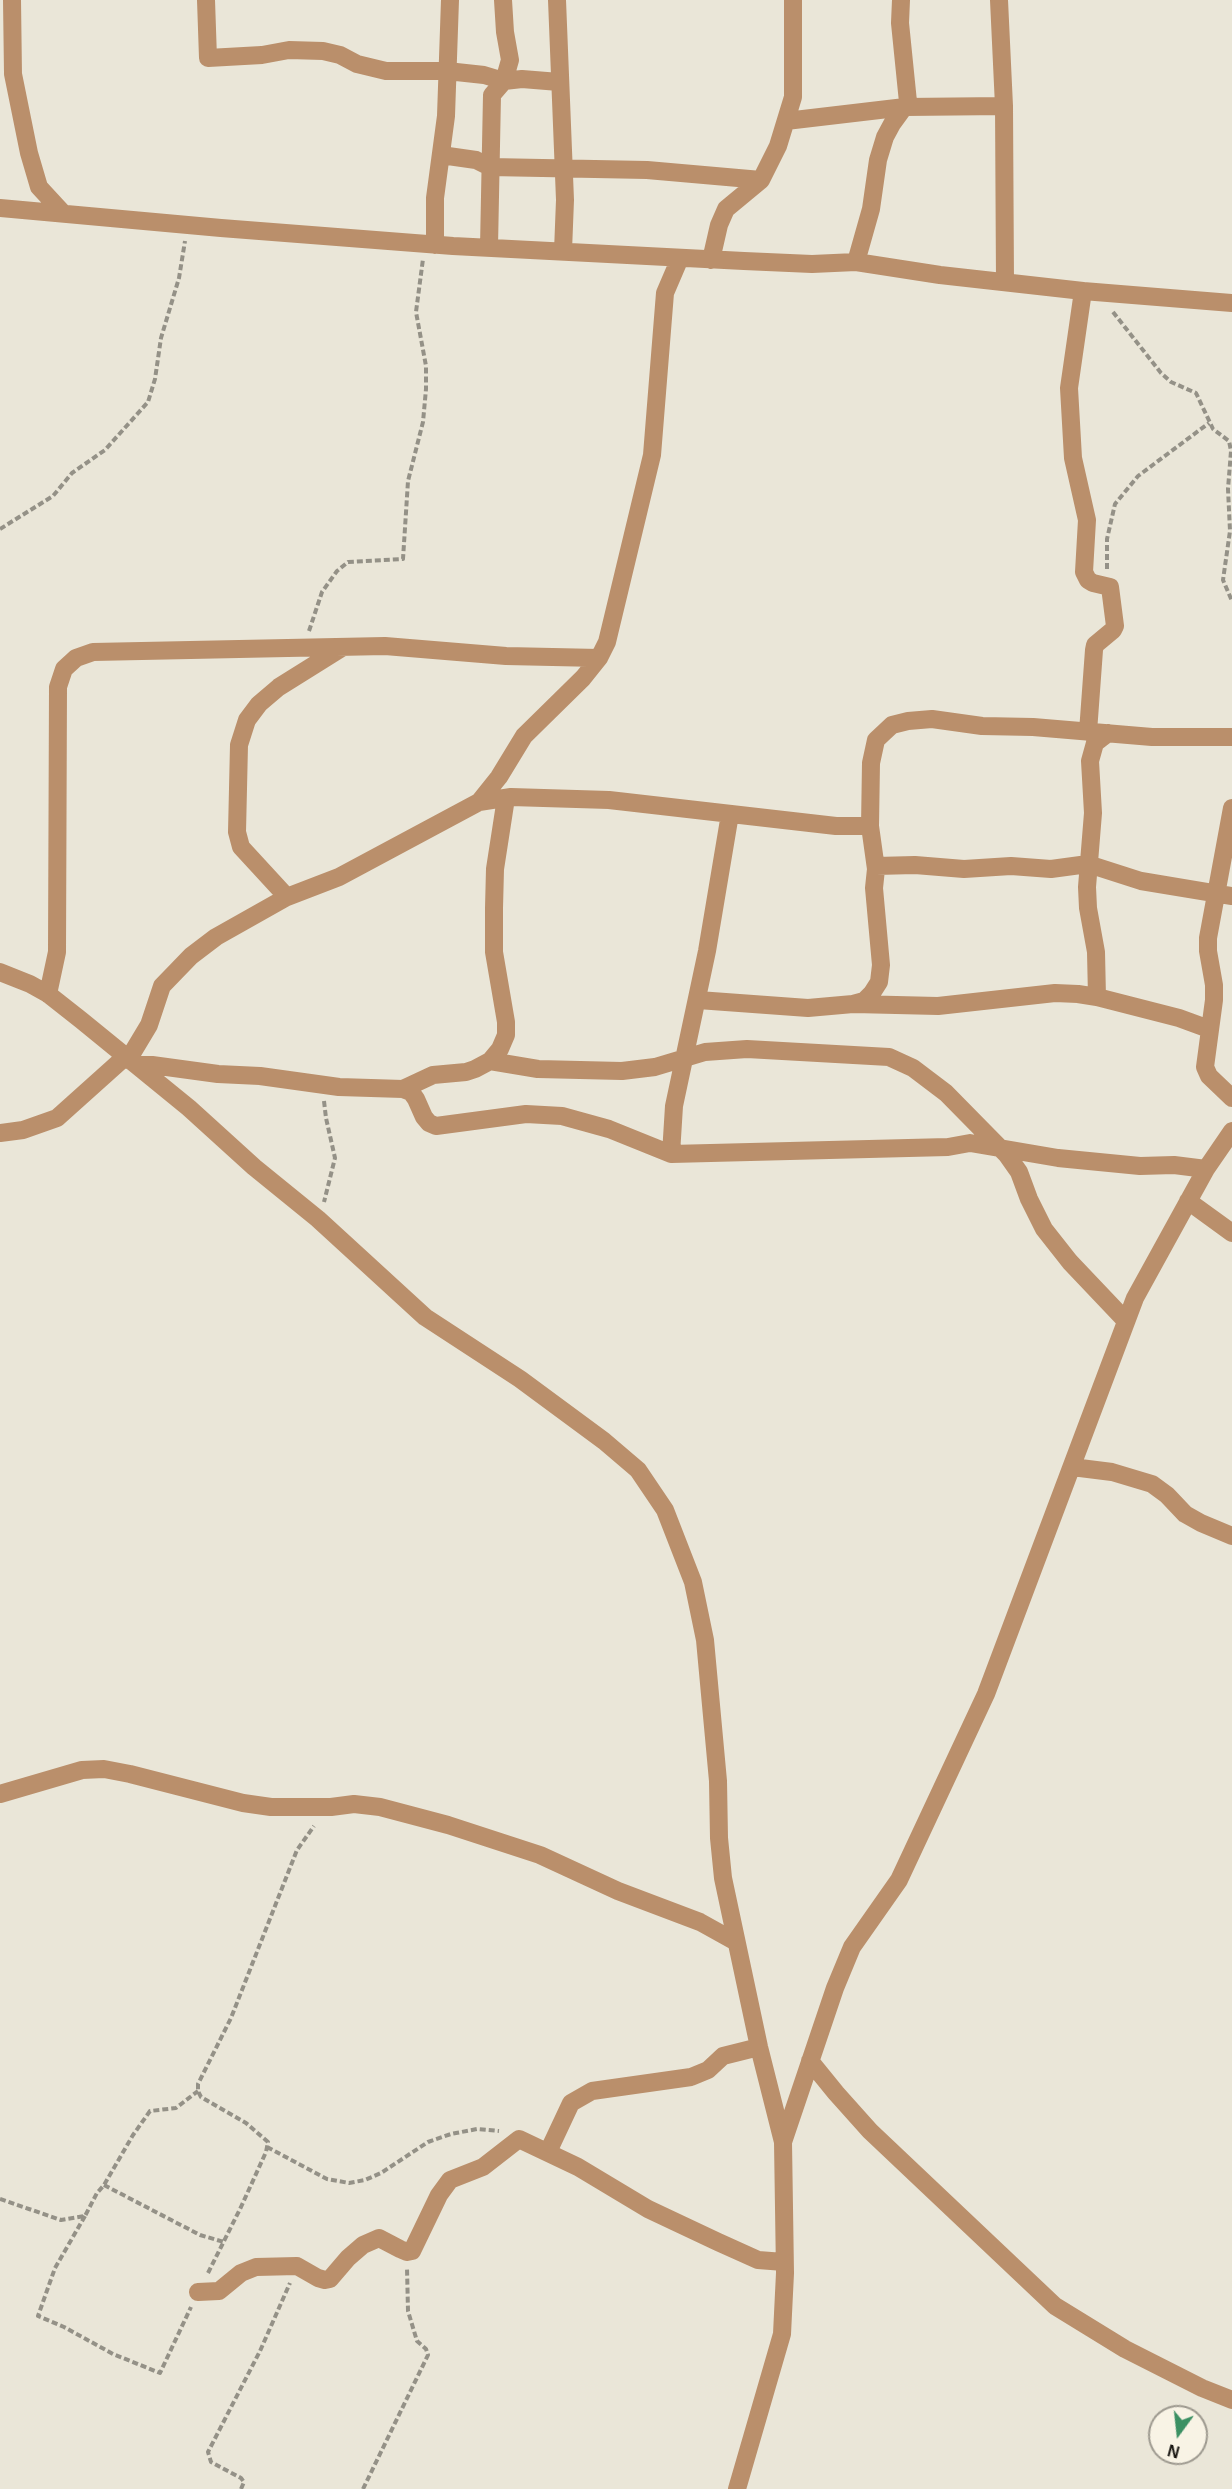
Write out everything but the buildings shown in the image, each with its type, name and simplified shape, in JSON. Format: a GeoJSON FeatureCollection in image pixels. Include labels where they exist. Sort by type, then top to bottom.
{"type":"FeatureCollection","features":[{"type":"Feature","properties":{"kind":"street"},"geometry":{"type":"LineString","coordinates":[[0,2],[12,0],[13,74],[39,188],[63,213]]}},
{"type":"Feature","properties":{"kind":"street"},"geometry":{"type":"LineString","coordinates":[[206,0],[208,58],[308,50],[340,55],[357,64],[379,70],[447,71],[484,75],[504,81],[522,79],[559,82]]}},
{"type":"Feature","properties":{"kind":"street"},"geometry":{"type":"LineString","coordinates":[[430,244],[446,116],[450,0]]}},
{"type":"Feature","properties":{"kind":"street"},"geometry":{"type":"LineString","coordinates":[[489,247],[492,95],[504,81],[510,60],[503,0]]}},
{"type":"Feature","properties":{"kind":"street"},"geometry":{"type":"LineString","coordinates":[[557,0],[564,170],[563,251]]}},
{"type":"Feature","properties":{"kind":"street"},"geometry":{"type":"LineString","coordinates":[[711,260],[719,225],[726,209],[761,180],[778,146],[794,97],[793,0]]}},
{"type":"Feature","properties":{"kind":"street"},"geometry":{"type":"LineString","coordinates":[[856,262],[871,209],[878,160],[885,137],[908,102],[900,23],[902,0]]}},
{"type":"Feature","properties":{"kind":"street"},"geometry":{"type":"LineString","coordinates":[[999,0],[1004,106],[1005,282]]}},
{"type":"Feature","properties":{"kind":"street"},"geometry":{"type":"LineString","coordinates":[[786,122],[905,107],[1004,106]]}},
{"type":"Feature","properties":{"kind":"street"},"geometry":{"type":"LineString","coordinates":[[441,155],[457,155],[490,167],[647,170],[761,180]]}},
{"type":"Feature","properties":{"kind":"street"},"geometry":{"type":"LineString","coordinates":[[0,208],[430,244],[711,260],[812,264],[856,262],[940,275],[1090,292],[1224,303],[1232,292]]}},
{"type":"Feature","properties":{"kind":"street"},"geometry":{"type":"LineString","coordinates":[[479,802],[499,777],[524,736],[583,678],[599,658],[607,642],[652,455],[665,293],[680,258]]}},
{"type":"Feature","properties":{"kind":"street"},"geometry":{"type":"LineString","coordinates":[[1088,732],[1095,645],[1115,626],[1110,587],[1088,580],[1084,572],[1087,520],[1073,458],[1069,388],[1090,292]]}},
{"type":"Feature","properties":{"kind":"street"},"geometry":{"type":"LineString","coordinates":[[48,994],[57,952],[58,687],[64,669],[76,658],[93,652],[385,646],[506,656],[599,658]]}},
{"type":"Feature","properties":{"kind":"street"},"geometry":{"type":"LineString","coordinates":[[287,897],[241,848],[237,832],[238,745],[247,720],[258,704],[279,687],[343,647]]}},
{"type":"Feature","properties":{"kind":"street"},"geometry":{"type":"LineString","coordinates":[[853,1004],[864,1001],[879,982],[881,957],[874,888],[876,866],[870,826],[871,763],[876,740],[892,725],[932,719],[982,726],[1152,737],[1232,737]]}},
{"type":"Feature","properties":{"kind":"street"},"geometry":{"type":"LineString","coordinates":[[1097,997],[1096,952],[1088,908],[1088,864],[1093,813],[1091,753],[1098,739],[1108,733]]}},
{"type":"Feature","properties":{"kind":"street"},"geometry":{"type":"LineString","coordinates":[[0,1133],[23,1130],[57,1118],[129,1061],[149,1025],[162,986],[178,968],[216,938],[287,897],[339,878],[479,802],[506,798],[609,800],[836,825],[870,826]]}},
{"type":"Feature","properties":{"kind":"street"},"geometry":{"type":"LineString","coordinates":[[403,1089],[433,1075],[465,1072],[490,1061],[501,1049],[506,1035],[506,1022],[494,952],[494,908],[495,869],[506,798]]}},
{"type":"Feature","properties":{"kind":"street"},"geometry":{"type":"LineString","coordinates":[[1232,808],[1220,867],[1224,895],[1208,938],[1214,1000],[1205,1067],[1209,1076],[1232,1098]]}},
{"type":"Feature","properties":{"kind":"street"},"geometry":{"type":"LineString","coordinates":[[671,1154],[674,1106],[698,1000],[730,814]]}},
{"type":"Feature","properties":{"kind":"street"},"geometry":{"type":"LineString","coordinates":[[876,866],[915,865],[964,869],[1003,866],[1051,869],[1088,864],[1141,881],[1224,895]]}},
{"type":"Feature","properties":{"kind":"street"},"geometry":{"type":"LineString","coordinates":[[0,972],[48,994],[189,1108],[254,1167],[318,1219],[425,1317],[520,1379],[604,1441],[638,1470],[665,1509],[693,1582],[705,1640],[718,1781],[719,1838],[723,1878],[759,2047],[783,2142],[782,2334],[736,2489]]}},
{"type":"Feature","properties":{"kind":"street"},"geometry":{"type":"LineString","coordinates":[[698,1000],[808,1008],[853,1004],[938,1006],[1055,993],[1097,997],[1179,1018],[1209,1029]]}},
{"type":"Feature","properties":{"kind":"street"},"geometry":{"type":"LineString","coordinates":[[490,1061],[538,1069],[622,1071],[655,1067],[705,1052],[747,1049],[889,1057],[913,1068],[945,1094],[1002,1150],[1019,1172],[1029,1200],[1044,1229],[1070,1262],[1126,1321]]}},
{"type":"Feature","properties":{"kind":"street"},"geometry":{"type":"LineString","coordinates":[[129,1061],[339,1087],[403,1089],[411,1092],[429,1123],[436,1126],[526,1114],[562,1116],[609,1129],[671,1154],[948,1147],[970,1143],[1058,1158],[1140,1166],[1174,1165],[1206,1169]]}},
{"type":"Feature","properties":{"kind":"street"},"geometry":{"type":"LineString","coordinates":[[783,2142],[835,1988],[852,1947],[899,1880],[986,1694],[1134,1298],[1206,1169],[1232,1131]]}},
{"type":"Feature","properties":{"kind":"street"},"geometry":{"type":"LineString","coordinates":[[1188,1201],[1232,1233]]}},
{"type":"Feature","properties":{"kind":"street"},"geometry":{"type":"LineString","coordinates":[[1072,1467],[1112,1472],[1152,1484],[1167,1495],[1185,1514],[1232,1536]]}},
{"type":"Feature","properties":{"kind":"street"},"geometry":{"type":"LineString","coordinates":[[0,1794],[82,1770],[104,1769],[243,1803],[271,1807],[331,1807],[354,1804],[380,1807],[498,1840],[618,1891],[700,1922],[736,1942]]}},
{"type":"Feature","properties":{"kind":"street"},"geometry":{"type":"LineString","coordinates":[[548,2152],[571,2103],[592,2091],[691,2077],[708,2070],[723,2056],[759,2047]]}},
{"type":"Feature","properties":{"kind":"street"},"geometry":{"type":"LineString","coordinates":[[810,2061],[870,2131],[1055,2306],[1125,2349],[1202,2388],[1232,2400]]}},
{"type":"Feature","properties":{"kind":"street"},"geometry":{"type":"LineString","coordinates":[[767,2080],[783,2088],[794,2088],[803,2083]]}},
{"type":"Feature","properties":{"kind":"street"},"geometry":{"type":"LineString","coordinates":[[198,2292],[219,2291],[249,2268],[272,2265],[297,2266],[318,2278],[330,2279],[363,2245],[379,2238],[407,2252],[412,2251],[417,2245],[439,2195],[450,2180],[483,2167],[519,2139],[578,2167],[648,2209],[718,2242],[758,2260],[784,2262]]}},
{"type":"Feature","properties":{"kind":"path"},"geometry":{"type":"LineString","coordinates":[[0,529],[53,496],[72,473],[105,450],[148,402],[155,379],[161,338],[179,278],[187,225]]}},
{"type":"Feature","properties":{"kind":"path"},"geometry":{"type":"LineString","coordinates":[[303,648],[322,592],[337,571],[348,562],[403,559],[408,481],[423,422],[426,389],[426,366],[416,312],[430,244]]}},
{"type":"Feature","properties":{"kind":"path"},"geometry":{"type":"LineString","coordinates":[[1090,292],[1161,373],[1171,382],[1196,393],[1209,423],[1228,441],[1231,451],[1228,489],[1230,531],[1223,580],[1232,601]]}},
{"type":"Feature","properties":{"kind":"path"},"geometry":{"type":"LineString","coordinates":[[1110,587],[1106,561],[1107,539],[1115,504],[1138,476],[1209,423]]}},
{"type":"Feature","properties":{"kind":"path"},"geometry":{"type":"LineString","coordinates":[[318,1219],[333,1173],[335,1158],[320,1084]]}},
{"type":"Feature","properties":{"kind":"path"},"geometry":{"type":"LineString","coordinates":[[198,2091],[201,2097],[259,2132],[268,2142],[224,2241],[160,2373],[113,2354],[64,2326],[38,2316],[55,2268],[97,2193],[150,2111],[176,2108],[198,2091],[203,2073],[231,2018],[297,1850],[331,1807]]}},
{"type":"Feature","properties":{"kind":"path"},"geometry":{"type":"LineString","coordinates":[[267,2147],[327,2179],[349,2183],[365,2180],[381,2173],[428,2142],[451,2134],[477,2129],[498,2131],[519,2139]]}},
{"type":"Feature","properties":{"kind":"path"},"geometry":{"type":"LineString","coordinates":[[104,2185],[200,2235],[224,2241]]}},
{"type":"Feature","properties":{"kind":"path"},"geometry":{"type":"LineString","coordinates":[[0,2199],[61,2220],[85,2216]]}},
{"type":"Feature","properties":{"kind":"path"},"geometry":{"type":"LineString","coordinates":[[363,2489],[428,2355],[426,2349],[417,2341],[408,2311],[407,2252]]}},
{"type":"Feature","properties":{"kind":"path"},"geometry":{"type":"LineString","coordinates":[[241,2489],[244,2482],[241,2478],[211,2462],[208,2452],[260,2351],[297,2266]]}}]}
